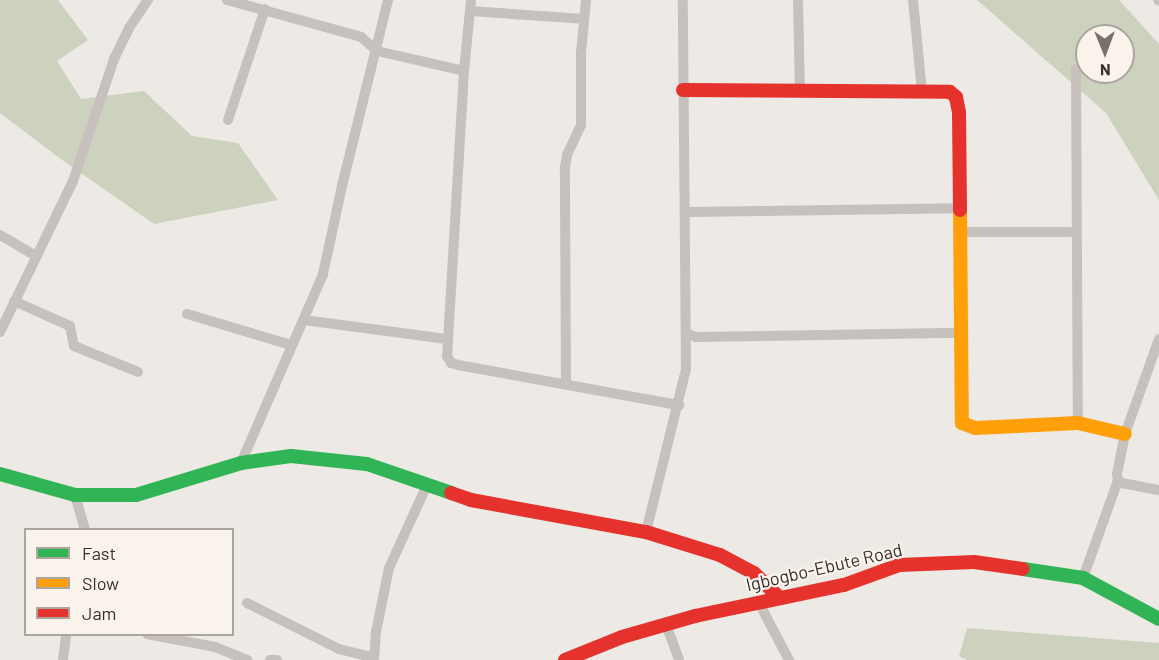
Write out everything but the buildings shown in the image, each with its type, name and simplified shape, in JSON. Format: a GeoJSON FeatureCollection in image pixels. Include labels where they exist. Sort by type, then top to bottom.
{"type":"FeatureCollection","features":[{"type":"Feature","properties":{"kind":"street"},"geometry":{"type":"LineString","coordinates":[[138,0],[139,12]]}},
{"type":"Feature","properties":{"kind":"street"},"geometry":{"type":"LineString","coordinates":[[0,332],[73,181],[114,59],[139,12],[148,0]]}},
{"type":"Feature","properties":{"kind":"street"},"geometry":{"type":"LineString","coordinates":[[227,0],[361,37],[377,51],[464,70]]}},
{"type":"Feature","properties":{"kind":"street"},"geometry":{"type":"LineString","coordinates":[[241,463],[323,274],[342,186],[388,0]]}},
{"type":"Feature","properties":{"kind":"street"},"geometry":{"type":"LineString","coordinates":[[566,383],[565,168],[567,155],[581,125],[583,18],[586,0]]}},
{"type":"Feature","properties":{"kind":"street"},"geometry":{"type":"LineString","coordinates":[[646,532],[686,369],[683,0]]}},
{"type":"Feature","properties":{"kind":"street"},"geometry":{"type":"LineString","coordinates":[[798,0],[800,92]]}},
{"type":"Feature","properties":{"kind":"street"},"geometry":{"type":"LineString","coordinates":[[913,0],[922,91]]}},
{"type":"Feature","properties":{"kind":"street"},"geometry":{"type":"LineString","coordinates":[[583,18],[471,5],[464,70],[447,356],[450,363],[679,405]]}},
{"type":"Feature","properties":{"kind":"street"},"geometry":{"type":"LineString","coordinates":[[228,120],[265,9]]}},
{"type":"Feature","properties":{"kind":"street"},"geometry":{"type":"LineString","coordinates":[[1076,84],[1078,423]]}},
{"type":"Feature","properties":{"kind":"street"},"geometry":{"type":"LineString","coordinates":[[683,90],[950,92],[956,97],[959,113],[962,423],[967,427],[1078,423],[1125,434]]}},
{"type":"Feature","properties":{"kind":"street"},"geometry":{"type":"LineString","coordinates":[[686,212],[959,208]]}},
{"type":"Feature","properties":{"kind":"street"},"geometry":{"type":"LineString","coordinates":[[959,232],[1076,232]]}},
{"type":"Feature","properties":{"kind":"street"},"geometry":{"type":"LineString","coordinates":[[0,235],[36,256]]}},
{"type":"Feature","properties":{"kind":"street"},"geometry":{"type":"LineString","coordinates":[[14,301],[70,326],[74,346],[138,372]]}},
{"type":"Feature","properties":{"kind":"street"},"geometry":{"type":"LineString","coordinates":[[187,314],[291,345]]}},
{"type":"Feature","properties":{"kind":"street"},"geometry":{"type":"LineString","coordinates":[[304,320],[447,339]]}},
{"type":"Feature","properties":{"kind":"street"},"geometry":{"type":"LineString","coordinates":[[687,334],[696,337],[960,333]]}},
{"type":"Feature","properties":{"kind":"street"},"geometry":{"type":"LineString","coordinates":[[1083,578],[1118,480],[1125,434],[1158,346]]}},
{"type":"Feature","properties":{"kind":"street"},"geometry":{"type":"LineString","coordinates":[[0,474],[75,495],[99,497],[136,495],[241,463],[291,456],[367,464],[471,500],[646,532],[720,555],[753,573],[779,597]]}},
{"type":"Feature","properties":{"kind":"street"},"geometry":{"type":"LineString","coordinates":[[1118,480],[1159,490]]}},
{"type":"Feature","properties":{"kind":"street"},"geometry":{"type":"LineString","coordinates":[[247,603],[339,649],[374,659],[375,633],[389,568],[427,485]]}},
{"type":"Feature","properties":{"kind":"street"},"geometry":{"type":"LineString","coordinates":[[75,495],[84,528]]}},
{"type":"Feature","properties":{"kind":"street","name":"Igbogbo-Ebute Road"},"geometry":{"type":"LineString","coordinates":[[565,660],[622,637],[666,624],[779,597],[844,585],[899,566],[974,562],[1083,578],[1159,619]]}},
{"type":"Feature","properties":{"kind":"street"},"geometry":{"type":"LineString","coordinates":[[758,602],[789,660]]}},
{"type":"Feature","properties":{"kind":"street"},"geometry":{"type":"LineString","coordinates":[[666,624],[679,660]]}},
{"type":"Feature","properties":{"kind":"street"},"geometry":{"type":"LineString","coordinates":[[63,660],[66,636]]}},
{"type":"Feature","properties":{"kind":"street"},"geometry":{"type":"LineString","coordinates":[[157,636],[215,647],[247,660]]}},
{"type":"Feature","properties":{"kind":"street"},"geometry":{"type":"LineString","coordinates":[[270,660],[277,660]]}},
{"type":"Feature","properties":{"kind":"green space"},"geometry":{"type":"Polygon","coordinates":[[[0,0],[58,0],[88,40],[57,61],[81,99],[144,91],[192,136],[238,143],[278,200],[154,224],[58,157],[0,113],[0,0]]]}},
{"type":"Feature","properties":{"kind":"green space"},"geometry":{"type":"Polygon","coordinates":[[[977,0],[1119,0],[1159,44],[1159,200],[1106,113],[977,0]]]}},
{"type":"Feature","properties":{"kind":"green space"},"geometry":{"type":"Polygon","coordinates":[[[967,628],[1159,643],[1159,660],[967,660],[959,656],[967,628]]]}},
{"type":"Feature","properties":{"kind":"traffic: fast"},"geometry":{"type":"LineString","coordinates":[[0,474],[75,495],[136,495],[241,463],[291,456],[367,464],[451,493]]}},
{"type":"Feature","properties":{"kind":"traffic: fast"},"geometry":{"type":"LineString","coordinates":[[1023,569],[1083,578],[1159,619]]}},
{"type":"Feature","properties":{"kind":"traffic: slow"},"geometry":{"type":"LineString","coordinates":[[960,210],[962,423],[975,428],[1078,423],[1125,434]]}},
{"type":"Feature","properties":{"kind":"traffic: jam"},"geometry":{"type":"LineString","coordinates":[[683,90],[950,92],[956,97],[959,113],[960,210]]}},
{"type":"Feature","properties":{"kind":"traffic: jam"},"geometry":{"type":"LineString","coordinates":[[451,493],[471,500],[646,532],[720,555],[754,573],[779,597]]}},
{"type":"Feature","properties":{"kind":"traffic: jam"},"geometry":{"type":"LineString","coordinates":[[565,660],[622,637],[695,616],[844,585],[899,565],[974,562],[1023,569]]}}]}
